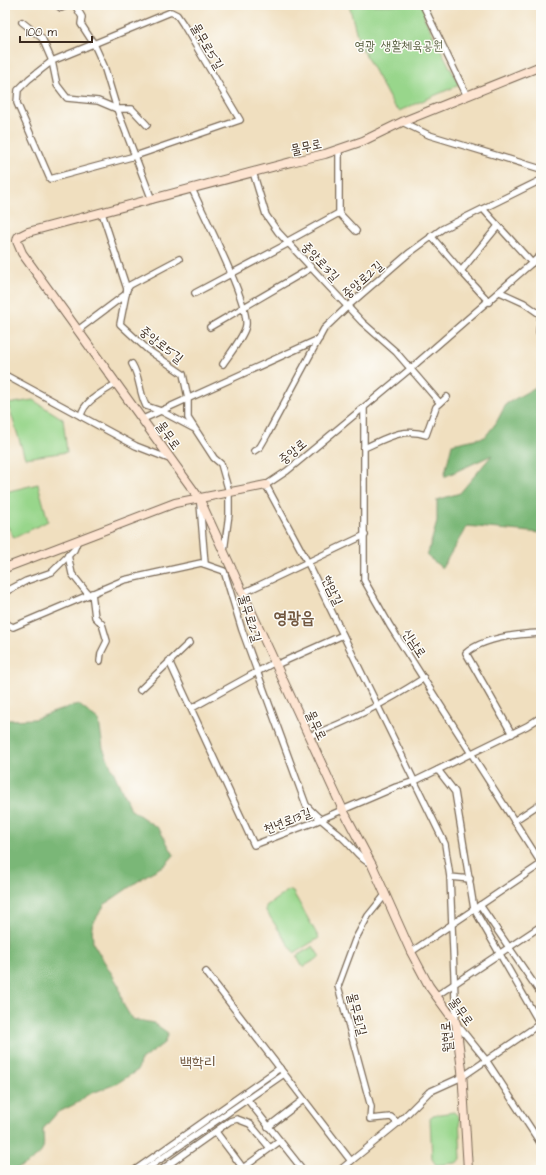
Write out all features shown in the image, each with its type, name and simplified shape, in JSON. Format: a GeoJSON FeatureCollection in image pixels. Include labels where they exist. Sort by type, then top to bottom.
{"type":"FeatureCollection","features":[{"type":"Feature","properties":{"kind":"main road","name":"물무로"},"geometry":{"type":"LineString","coordinates":[[456,1023],[436,996],[411,952],[372,865],[343,810],[199,498],[22,253],[17,241],[18,237],[28,232],[152,200],[339,149],[363,141],[402,122],[541,66]]}},
{"type":"Feature","properties":{"kind":"main road","name":"중앙로"},"geometry":{"type":"LineString","coordinates":[[5,568],[175,502],[266,485]]}},
{"type":"Feature","properties":{"kind":"main road","name":"월현로"},"geometry":{"type":"LineString","coordinates":[[456,1023],[462,1077],[468,1170]]}},
{"type":"Feature","properties":{"kind":"street"},"geometry":{"type":"LineString","coordinates":[[57,5],[61,8],[68,5]]}},
{"type":"Feature","properties":{"kind":"street"},"geometry":{"type":"LineString","coordinates":[[75,5],[82,17],[81,24],[94,44],[111,84],[117,110],[152,200]]}},
{"type":"Feature","properties":{"kind":"street"},"geometry":{"type":"LineString","coordinates":[[423,5],[467,96]]}},
{"type":"Feature","properties":{"kind":"street","name":"물무로5길"},"geometry":{"type":"LineString","coordinates":[[170,12],[177,15],[240,120],[135,156],[50,179],[17,103],[18,90],[29,79],[52,61],[94,44],[170,12]]}},
{"type":"Feature","properties":{"kind":"street"},"geometry":{"type":"LineString","coordinates":[[22,22],[42,38],[52,61],[57,85],[67,98],[98,101],[117,110],[132,109],[147,125]]}},
{"type":"Feature","properties":{"kind":"street"},"geometry":{"type":"LineString","coordinates":[[402,122],[429,135],[541,169]]}},
{"type":"Feature","properties":{"kind":"street"},"geometry":{"type":"LineString","coordinates":[[339,149],[339,213],[356,231]]}},
{"type":"Feature","properties":{"kind":"street","name":"중앙로3길"},"geometry":{"type":"LineString","coordinates":[[253,172],[266,215],[278,232],[362,322],[396,352],[440,403]]}},
{"type":"Feature","properties":{"kind":"street","name":"중앙로2길"},"geometry":{"type":"LineString","coordinates":[[254,451],[260,447],[267,435],[324,329],[348,306],[431,236],[461,218],[483,209],[541,180]]}},
{"type":"Feature","properties":{"kind":"street"},"geometry":{"type":"LineString","coordinates":[[192,188],[244,307],[246,326],[223,364]]}},
{"type":"Feature","properties":{"kind":"street"},"geometry":{"type":"LineString","coordinates":[[483,209],[532,263]]}},
{"type":"Feature","properties":{"kind":"street"},"geometry":{"type":"LineString","coordinates":[[102,213],[126,291]]}},
{"type":"Feature","properties":{"kind":"street"},"geometry":{"type":"LineString","coordinates":[[194,293],[339,213]]}},
{"type":"Feature","properties":{"kind":"street"},"geometry":{"type":"LineString","coordinates":[[461,271],[498,226]]}},
{"type":"Feature","properties":{"kind":"street"},"geometry":{"type":"LineString","coordinates":[[431,236],[489,302]]}},
{"type":"Feature","properties":{"kind":"street","name":"중앙로"},"geometry":{"type":"LineString","coordinates":[[266,485],[287,471],[364,408],[489,302],[541,255]]}},
{"type":"Feature","properties":{"kind":"street"},"geometry":{"type":"LineString","coordinates":[[78,330],[126,291],[130,285],[179,259]]}},
{"type":"Feature","properties":{"kind":"street"},"geometry":{"type":"LineString","coordinates":[[210,327],[311,268]]}},
{"type":"Feature","properties":{"kind":"street","name":"중앙로5길"},"geometry":{"type":"LineString","coordinates":[[126,291],[120,324],[148,350],[183,374],[188,398],[188,418],[193,428],[214,458],[220,464],[229,492],[229,514],[224,551]]}},
{"type":"Feature","properties":{"kind":"street"},"geometry":{"type":"LineString","coordinates":[[500,292],[524,303],[541,315],[539,332],[541,336]]}},
{"type":"Feature","properties":{"kind":"street"},"geometry":{"type":"LineString","coordinates":[[143,419],[319,338]]}},
{"type":"Feature","properties":{"kind":"street"},"geometry":{"type":"LineString","coordinates":[[132,364],[140,380],[141,394],[146,406],[161,411],[193,428]]}},
{"type":"Feature","properties":{"kind":"street"},"geometry":{"type":"LineString","coordinates":[[5,375],[136,446],[172,460]]}},
{"type":"Feature","properties":{"kind":"street"},"geometry":{"type":"LineString","coordinates":[[81,416],[82,412],[90,402],[117,383]]}},
{"type":"Feature","properties":{"kind":"street"},"geometry":{"type":"LineString","coordinates":[[364,448],[397,433],[409,432],[426,435],[436,407],[447,397]]}},
{"type":"Feature","properties":{"kind":"street","name":"신남로"},"geometry":{"type":"LineString","coordinates":[[364,408],[364,580],[390,626],[424,678],[470,754],[541,863]]}},
{"type":"Feature","properties":{"kind":"street","name":"현암길"},"geometry":{"type":"LineString","coordinates":[[266,485],[308,563],[445,844],[450,877],[451,924]]}},
{"type":"Feature","properties":{"kind":"street"},"geometry":{"type":"LineString","coordinates":[[199,498],[205,564]]}},
{"type":"Feature","properties":{"kind":"street"},"geometry":{"type":"LineString","coordinates":[[243,593],[365,536]]}},
{"type":"Feature","properties":{"kind":"street"},"geometry":{"type":"LineString","coordinates":[[5,592],[26,581],[52,572],[74,550],[78,540]]}},
{"type":"Feature","properties":{"kind":"street"},"geometry":{"type":"LineString","coordinates":[[68,555],[72,574],[90,594],[95,617],[102,624],[107,641],[101,653],[100,662]]}},
{"type":"Feature","properties":{"kind":"street","name":"물무로2길"},"geometry":{"type":"LineString","coordinates":[[5,623],[13,627],[124,580],[189,564],[205,564],[224,571],[306,806],[319,820],[346,841],[362,860],[372,865]]}},
{"type":"Feature","properties":{"kind":"street"},"geometry":{"type":"LineString","coordinates":[[512,734],[466,653],[471,648],[503,637],[516,634],[541,633]]}},
{"type":"Feature","properties":{"kind":"street"},"geometry":{"type":"LineString","coordinates":[[192,708],[258,672],[343,635]]}},
{"type":"Feature","properties":{"kind":"street"},"geometry":{"type":"LineString","coordinates":[[140,690],[189,643]]}},
{"type":"Feature","properties":{"kind":"street","name":"천년로13길"},"geometry":{"type":"LineString","coordinates":[[169,661],[254,845],[319,820],[396,787],[415,781],[512,734],[541,717]]}},
{"type":"Feature","properties":{"kind":"street"},"geometry":{"type":"LineString","coordinates":[[309,736],[352,719],[378,706],[424,678]]}},
{"type":"Feature","properties":{"kind":"street"},"geometry":{"type":"LineString","coordinates":[[340,1170],[398,1123],[432,1090],[462,1077],[541,1024],[474,909],[455,792],[438,770]]}},
{"type":"Feature","properties":{"kind":"street"},"geometry":{"type":"LineString","coordinates":[[514,821],[541,803]]}},
{"type":"Feature","properties":{"kind":"street"},"geometry":{"type":"LineString","coordinates":[[411,952],[541,863]]}},
{"type":"Feature","properties":{"kind":"street"},"geometry":{"type":"LineString","coordinates":[[450,877],[470,879]]}},
{"type":"Feature","properties":{"kind":"street","name":"물무로1길"},"geometry":{"type":"LineString","coordinates":[[385,895],[368,916],[355,940],[338,986],[371,1107],[370,1119],[391,1117],[398,1123]]}},
{"type":"Feature","properties":{"kind":"street"},"geometry":{"type":"LineString","coordinates":[[480,905],[541,994]]}},
{"type":"Feature","properties":{"kind":"street","name":"월현로"},"geometry":{"type":"LineString","coordinates":[[451,924],[456,1023]]}},
{"type":"Feature","properties":{"kind":"street"},"geometry":{"type":"LineString","coordinates":[[436,996],[541,926]]}},
{"type":"Feature","properties":{"kind":"street"},"geometry":{"type":"LineString","coordinates":[[206,972],[351,1161]]}},
{"type":"Feature","properties":{"kind":"street","name":"물무로"},"geometry":{"type":"LineString","coordinates":[[456,1023],[486,1060],[541,1144]]}},
{"type":"Feature","properties":{"kind":"street"},"geometry":{"type":"LineString","coordinates":[[135,1170],[280,1068]]}},
{"type":"Feature","properties":{"kind":"street"},"geometry":{"type":"LineString","coordinates":[[145,1170],[284,1074]]}},
{"type":"Feature","properties":{"kind":"street"},"geometry":{"type":"LineString","coordinates":[[247,1099],[303,1170]]}},
{"type":"Feature","properties":{"kind":"street"},"geometry":{"type":"LineString","coordinates":[[268,1127],[303,1100]]}},
{"type":"Feature","properties":{"kind":"street"},"geometry":{"type":"LineString","coordinates":[[161,1170],[230,1121],[236,1119],[250,1124],[270,1148]]}},
{"type":"Feature","properties":{"kind":"street"},"geometry":{"type":"LineString","coordinates":[[216,1132],[244,1169],[280,1141]]}},
{"type":"Feature","properties":{"kind":"green space","name":"영광 생활체육공원"},"geometry":{"type":"Polygon","coordinates":[[[349,5],[425,5],[429,11],[424,17],[459,85],[399,111],[393,105],[359,43],[349,5]]]}},
{"type":"Feature","properties":{"kind":"green space"},"geometry":{"type":"Polygon","coordinates":[[[541,384],[541,533],[467,526],[442,568],[427,556],[437,522],[437,500],[460,493],[492,455],[444,477],[452,444],[485,437],[496,423],[506,404],[541,384]]]}},
{"type":"Feature","properties":{"kind":"green space"},"geometry":{"type":"Polygon","coordinates":[[[33,400],[63,419],[67,452],[25,458],[8,404],[33,400]]]}},
{"type":"Feature","properties":{"kind":"green space"},"geometry":{"type":"Polygon","coordinates":[[[38,484],[48,521],[14,538],[5,522],[5,492],[38,484]]]}},
{"type":"Feature","properties":{"kind":"green space"},"geometry":{"type":"Polygon","coordinates":[[[78,704],[99,721],[103,748],[130,809],[159,829],[174,855],[165,865],[150,873],[105,904],[92,925],[93,943],[119,986],[123,1004],[132,1019],[154,1023],[168,1033],[164,1043],[140,1061],[138,1070],[116,1084],[87,1095],[79,1102],[57,1113],[43,1129],[43,1149],[34,1159],[22,1166],[5,1170],[5,719],[34,719],[78,704]]]}},
{"type":"Feature","properties":{"kind":"green space"},"geometry":{"type":"Polygon","coordinates":[[[289,890],[293,892],[319,938],[294,953],[266,911],[266,906],[289,890]]]}},
{"type":"Feature","properties":{"kind":"green space"},"geometry":{"type":"Polygon","coordinates":[[[313,946],[320,957],[303,967],[297,956],[313,946]]]}},
{"type":"Feature","properties":{"kind":"green space"},"geometry":{"type":"Polygon","coordinates":[[[454,1112],[459,1117],[461,1159],[456,1163],[436,1165],[432,1159],[430,1119],[433,1115],[454,1112]]]}},
{"type":"Feature","properties":{"kind":"district","name":"영광읍"},"geometry":{"type":"Point","coordinates":[294,617]}},
{"type":"Feature","properties":{"kind":"district","name":"백학리"},"geometry":{"type":"Point","coordinates":[198,1062]}}]}
